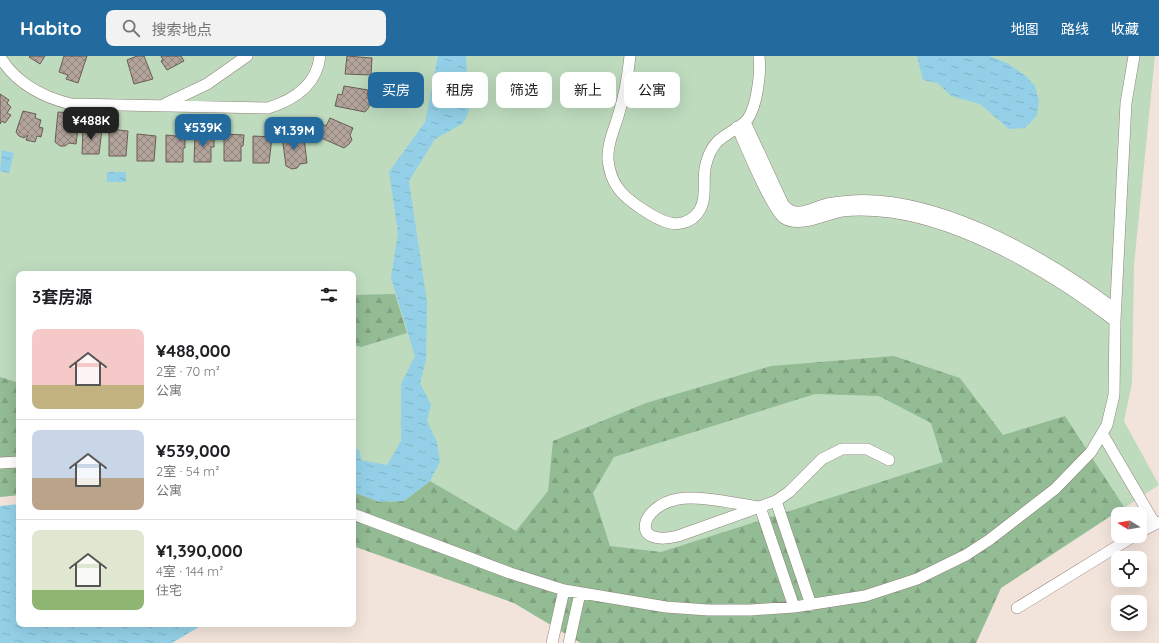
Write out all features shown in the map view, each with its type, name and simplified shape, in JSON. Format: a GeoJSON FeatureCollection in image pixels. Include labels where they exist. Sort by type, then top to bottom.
{"type":"FeatureCollection","features":[{"type":"Feature","properties":{"kind":"street"},"geometry":{"type":"LineString","coordinates":[[160,106],[207,84],[247,56]]}},
{"type":"Feature","properties":{"kind":"street"},"geometry":{"type":"LineString","coordinates":[[0,57],[13,74],[26,85],[55,100],[87,105],[268,108],[286,103],[300,93],[312,80],[319,63],[320,56]]}},
{"type":"Feature","properties":{"kind":"street"},"geometry":{"type":"LineString","coordinates":[[630,56],[623,98],[610,140],[608,160],[613,179],[618,188],[632,202],[670,223],[680,224],[689,221],[696,214],[704,199],[705,165],[710,153],[726,134],[741,124],[756,92],[759,71],[759,56]]}},
{"type":"Feature","properties":{"kind":"street"},"geometry":{"type":"LineString","coordinates":[[356,515],[510,573],[564,590],[666,607],[708,610],[751,610],[794,607],[865,596],[892,588],[942,568],[966,555],[989,540],[1055,489],[1091,452],[1103,435],[1110,416],[1113,400],[1115,321],[1126,103],[1134,56]]}},
{"type":"Feature","properties":{"kind":"street"},"geometry":{"type":"LineString","coordinates":[[741,124],[783,204],[792,211],[799,212],[828,204],[868,200],[894,203],[930,212],[975,228],[1018,248],[1066,275],[1116,310]]}},
{"type":"Feature","properties":{"kind":"street"},"geometry":{"type":"LineString","coordinates":[[741,124],[776,209],[788,220],[799,222],[842,211],[868,210],[893,212],[927,221],[986,243],[1034,267],[1074,291],[1115,321]]}},
{"type":"Feature","properties":{"kind":"street"},"geometry":{"type":"LineString","coordinates":[[1103,435],[1157,523],[1147,528]]}},
{"type":"Feature","properties":{"kind":"street"},"geometry":{"type":"LineString","coordinates":[[760,507],[694,498],[678,499],[656,508],[646,519],[644,526],[651,536],[669,538],[760,507],[776,501],[789,492],[822,459],[842,449],[867,449],[889,460]]}},
{"type":"Feature","properties":{"kind":"street"},"geometry":{"type":"LineString","coordinates":[[0,463],[16,462]]}},
{"type":"Feature","properties":{"kind":"street"},"geometry":{"type":"LineString","coordinates":[[776,501],[811,605]]}},
{"type":"Feature","properties":{"kind":"street"},"geometry":{"type":"LineString","coordinates":[[760,507],[794,607]]}},
{"type":"Feature","properties":{"kind":"street"},"geometry":{"type":"LineString","coordinates":[[1017,608],[1123,543]]}},
{"type":"Feature","properties":{"kind":"street"},"geometry":{"type":"LineString","coordinates":[[552,643],[564,590]]}},
{"type":"Feature","properties":{"kind":"street"},"geometry":{"type":"LineString","coordinates":[[569,643],[580,593]]}},
{"type":"Feature","properties":{"kind":"green space"},"geometry":{"type":"Polygon","coordinates":[[[0,56],[1155,56],[1134,265],[1132,383],[1124,421],[1159,485],[1125,507],[1111,507],[1111,516],[1001,588],[976,643],[581,643],[514,603],[356,547],[356,271],[16,271],[16,495],[0,497],[0,56]]]}},
{"type":"Feature","properties":{"kind":"green space"},"geometry":{"type":"Polygon","coordinates":[[[395,294],[407,333],[361,347],[356,346],[356,295],[395,294]]]}},
{"type":"Feature","properties":{"kind":"green space"},"geometry":{"type":"Polygon","coordinates":[[[894,356],[960,378],[1003,435],[1065,416],[1124,507],[1111,507],[1111,516],[1001,588],[976,643],[581,643],[514,603],[356,547],[356,493],[380,502],[404,501],[430,481],[516,531],[548,491],[553,441],[646,403],[771,366],[894,356]],[[815,394],[614,457],[593,493],[610,546],[661,552],[943,462],[931,423],[879,396],[815,394]]]}},
{"type":"Feature","properties":{"kind":"green space"},"geometry":{"type":"Polygon","coordinates":[[[0,377],[16,382],[16,495],[0,497],[0,377]]]}},
{"type":"Feature","properties":{"kind":"water"},"geometry":{"type":"Polygon","coordinates":[[[438,56],[466,56],[467,72],[435,72],[438,56]]]}},
{"type":"Feature","properties":{"kind":"water"},"geometry":{"type":"Polygon","coordinates":[[[917,56],[989,56],[1007,63],[1026,76],[1035,86],[1039,101],[1037,115],[1025,128],[1009,129],[980,104],[951,96],[938,83],[923,80],[917,56]]]}},
{"type":"Feature","properties":{"kind":"water"},"geometry":{"type":"Polygon","coordinates":[[[432,86],[432,108],[469,108],[466,118],[462,124],[435,139],[409,181],[427,302],[426,360],[420,383],[431,405],[427,421],[437,442],[440,462],[430,481],[404,501],[380,502],[356,493],[356,448],[359,450],[361,460],[387,465],[401,441],[401,384],[415,356],[391,278],[398,233],[389,172],[425,122],[432,86]]]}},
{"type":"Feature","properties":{"kind":"water"},"geometry":{"type":"Polygon","coordinates":[[[2,150],[14,153],[9,173],[0,171],[2,150]]]}},
{"type":"Feature","properties":{"kind":"water"},"geometry":{"type":"Polygon","coordinates":[[[107,172],[126,172],[126,182],[107,182],[107,172]]]}},
{"type":"Feature","properties":{"kind":"water"},"geometry":{"type":"Polygon","coordinates":[[[16,504],[16,627],[199,627],[172,643],[0,643],[0,506],[16,504]]]}},
{"type":"Feature","properties":{"kind":"building"},"geometry":{"type":"Polygon","coordinates":[[[45,56],[40,64],[29,57],[45,56]]]}},
{"type":"Feature","properties":{"kind":"building"},"geometry":{"type":"Polygon","coordinates":[[[64,56],[87,56],[78,83],[66,79],[68,75],[59,72],[64,56]]]}},
{"type":"Feature","properties":{"kind":"building"},"geometry":{"type":"Polygon","coordinates":[[[137,56],[144,56],[153,79],[134,84],[127,60],[137,56]]]}},
{"type":"Feature","properties":{"kind":"building"},"geometry":{"type":"Polygon","coordinates":[[[161,56],[181,56],[184,61],[167,70],[161,61],[163,60],[161,56]]]}},
{"type":"Feature","properties":{"kind":"building"},"geometry":{"type":"Polygon","coordinates":[[[347,56],[372,58],[371,72],[368,72],[368,75],[345,74],[347,56]]]}},
{"type":"Feature","properties":{"kind":"building"},"geometry":{"type":"Polygon","coordinates":[[[344,86],[368,90],[368,108],[365,112],[335,106],[338,94],[342,95],[344,86]]]}},
{"type":"Feature","properties":{"kind":"building"},"geometry":{"type":"Polygon","coordinates":[[[0,94],[9,100],[7,103],[11,107],[7,113],[11,115],[5,123],[2,121],[0,124],[0,94]]]}},
{"type":"Feature","properties":{"kind":"building"},"geometry":{"type":"Polygon","coordinates":[[[23,111],[36,114],[35,118],[41,120],[39,127],[43,128],[41,137],[37,136],[35,142],[26,140],[28,135],[24,138],[19,136],[16,132],[23,111]]]}},
{"type":"Feature","properties":{"kind":"building"},"geometry":{"type":"Polygon","coordinates":[[[58,112],[70,113],[69,118],[79,119],[76,144],[69,143],[65,146],[60,146],[55,142],[58,112]]]}},
{"type":"Feature","properties":{"kind":"building"},"geometry":{"type":"Polygon","coordinates":[[[330,118],[353,128],[350,135],[352,140],[344,148],[317,136],[322,124],[326,126],[330,118]]]}},
{"type":"Feature","properties":{"kind":"building"},"geometry":{"type":"Polygon","coordinates":[[[83,127],[102,129],[99,154],[82,154],[83,127]]]}},
{"type":"Feature","properties":{"kind":"building"},"geometry":{"type":"Polygon","coordinates":[[[109,129],[128,131],[126,156],[109,156],[109,129]]]}},
{"type":"Feature","properties":{"kind":"building"},"geometry":{"type":"Polygon","coordinates":[[[137,134],[156,136],[154,161],[137,161],[137,134]]]}},
{"type":"Feature","properties":{"kind":"building"},"geometry":{"type":"Polygon","coordinates":[[[224,134],[244,135],[243,146],[241,146],[241,161],[224,161],[224,134]]]}},
{"type":"Feature","properties":{"kind":"building"},"geometry":{"type":"Polygon","coordinates":[[[166,135],[185,137],[183,162],[166,162],[166,135]]]}},
{"type":"Feature","properties":{"kind":"building"},"geometry":{"type":"Polygon","coordinates":[[[195,135],[214,136],[214,147],[211,147],[211,162],[194,162],[195,135]]]}},
{"type":"Feature","properties":{"kind":"building"},"geometry":{"type":"Polygon","coordinates":[[[295,135],[295,139],[304,138],[307,163],[300,164],[297,168],[292,169],[286,166],[282,136],[295,135]]]}},
{"type":"Feature","properties":{"kind":"building"},"geometry":{"type":"Polygon","coordinates":[[[253,136],[272,137],[269,163],[253,163],[253,136]]]}}]}
